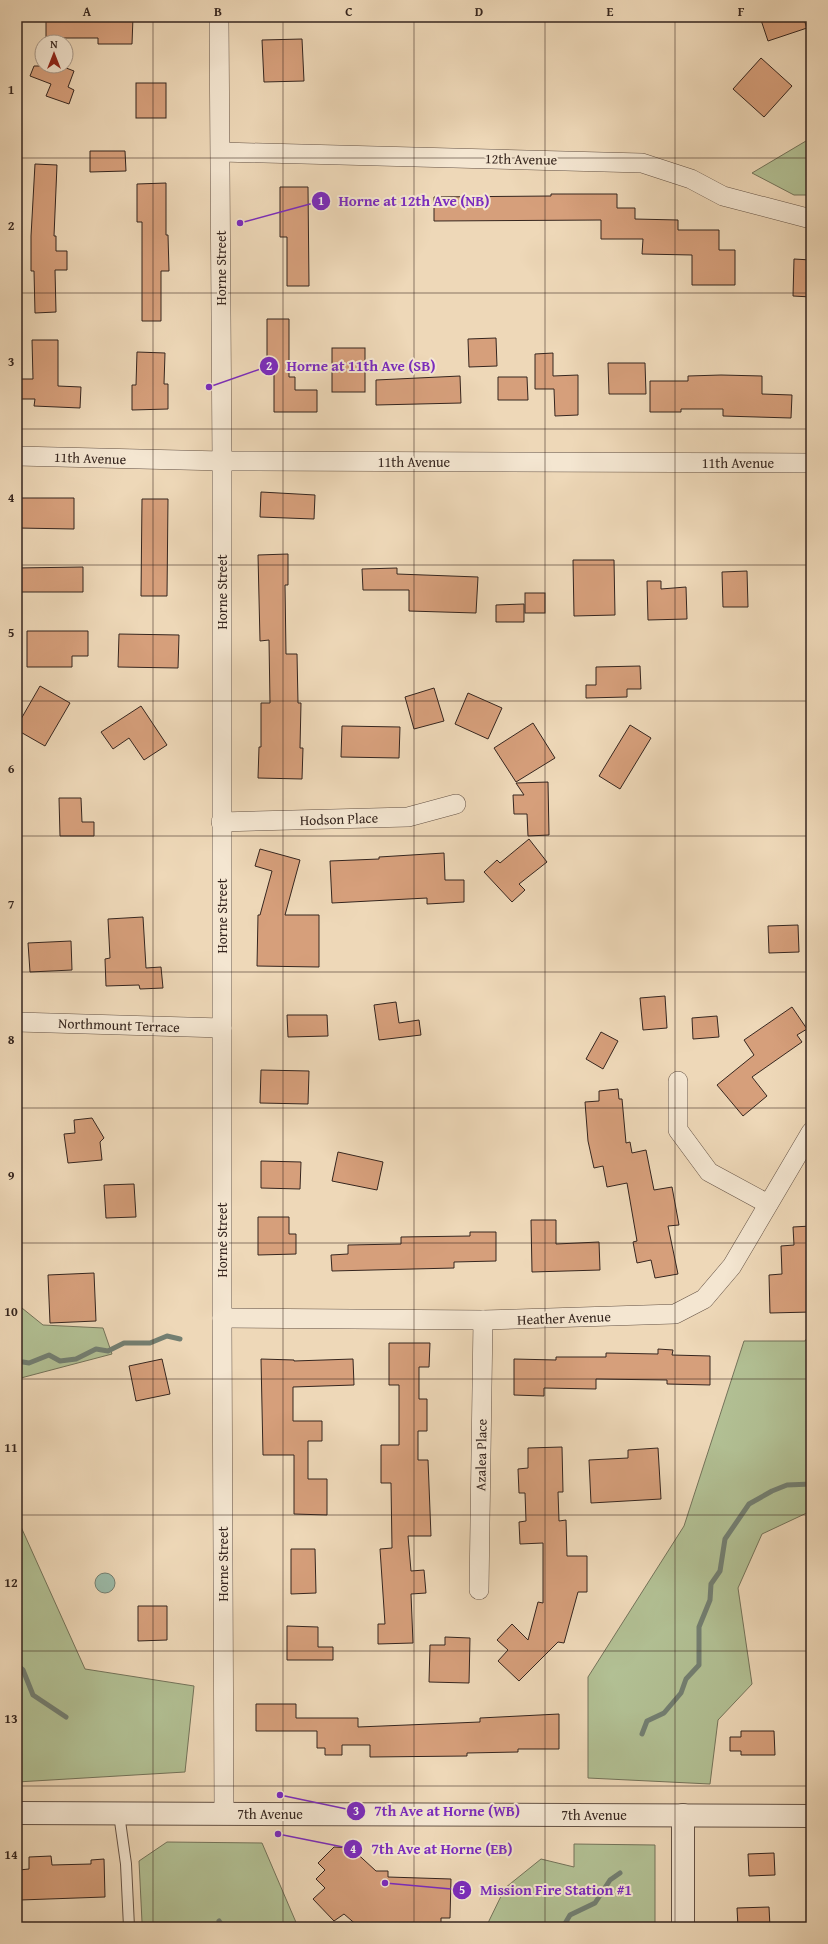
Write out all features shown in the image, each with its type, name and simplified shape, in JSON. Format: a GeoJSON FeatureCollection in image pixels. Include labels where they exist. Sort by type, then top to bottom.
{"type":"FeatureCollection","features":[{"type":"Feature","properties":{"kind":"street","name":"Horne Street"},"geometry":{"type":"LineString","coordinates":[[219,17],[222,461],[222,1318],[224,1814]]}},
{"type":"Feature","properties":{"kind":"street","name":"12th Avenue"},"geometry":{"type":"LineString","coordinates":[[221,152],[642,162],[691,179],[722,196],[811,219]]}},
{"type":"Feature","properties":{"kind":"street","name":"11th Avenue"},"geometry":{"type":"LineString","coordinates":[[17,456],[222,461],[811,463]]}},
{"type":"Feature","properties":{"kind":"street","name":"Hodson Place"},"geometry":{"type":"LineString","coordinates":[[222,822],[408,817],[456,804]]}},
{"type":"Feature","properties":{"kind":"street","name":"Northmount Terrace"},"geometry":{"type":"LineString","coordinates":[[17,1022],[222,1028]]}},
{"type":"Feature","properties":{"kind":"street"},"geometry":{"type":"LineString","coordinates":[[678,1081],[678,1130],[709,1172],[768,1204]]}},
{"type":"Feature","properties":{"kind":"street","name":"Heather Avenue"},"geometry":{"type":"LineString","coordinates":[[222,1318],[483,1320],[675,1314],[704,1299],[732,1266],[811,1132]]}},
{"type":"Feature","properties":{"kind":"street","name":"Azalea Place"},"geometry":{"type":"LineString","coordinates":[[479,1590],[483,1320]]}},
{"type":"Feature","properties":{"kind":"street","name":"7th Avenue"},"geometry":{"type":"LineString","coordinates":[[17,1813],[811,1816]]}},
{"type":"Feature","properties":{"kind":"street"},"geometry":{"type":"LineString","coordinates":[[683,1815],[683,1927]]}},
{"type":"Feature","properties":{"kind":"lane"},"geometry":{"type":"LineString","coordinates":[[119,1814],[126,1864],[129,1927]]}},
{"type":"Feature","properties":{"kind":"shaded area"},"geometry":{"type":"Polygon","coordinates":[[[811,138],[811,195],[794,195],[752,173],[811,138]]]}},
{"type":"Feature","properties":{"kind":"shaded area"},"geometry":{"type":"Polygon","coordinates":[[[17,1304],[43,1325],[103,1328],[112,1354],[17,1379],[17,1304]]]}},
{"type":"Feature","properties":{"kind":"shaded area"},"geometry":{"type":"Polygon","coordinates":[[[811,1331],[811,1511],[762,1534],[738,1588],[752,1684],[718,1720],[710,1784],[588,1778],[588,1677],[684,1526],[744,1341],[805,1341],[811,1331]]]}},
{"type":"Feature","properties":{"kind":"shaded area"},"geometry":{"type":"Polygon","coordinates":[[[17,1518],[85,1669],[194,1686],[185,1772],[17,1782],[17,1518]]]}},
{"type":"Feature","properties":{"kind":"shaded area"},"geometry":{"type":"Polygon","coordinates":[[[105,1573],[112,1576],[115,1583],[112,1590],[105,1593],[98,1590],[95,1583],[98,1576],[105,1573]]]}},
{"type":"Feature","properties":{"kind":"shaded area"},"geometry":{"type":"Polygon","coordinates":[[[167,1842],[262,1843],[298,1927],[145,1927],[142,1922],[139,1861],[167,1842]]]}},
{"type":"Feature","properties":{"kind":"shaded area"},"geometry":{"type":"Polygon","coordinates":[[[574,1844],[655,1845],[655,1927],[486,1927],[505,1888],[541,1859],[574,1867],[574,1844]]]}},
{"type":"Feature","properties":{"kind":"building"},"geometry":{"type":"Polygon","coordinates":[[[46,17],[133,17],[132,44],[98,44],[98,38],[74,38],[74,34],[46,34],[46,17]]]}},
{"type":"Feature","properties":{"kind":"building"},"geometry":{"type":"Polygon","coordinates":[[[760,17],[803,17],[807,28],[768,41],[760,17]]]}},
{"type":"Feature","properties":{"kind":"building"},"geometry":{"type":"Polygon","coordinates":[[[302,39],[304,81],[264,82],[262,40],[302,39]]]}},
{"type":"Feature","properties":{"kind":"building"},"geometry":{"type":"Polygon","coordinates":[[[761,58],[792,86],[764,117],[733,89],[761,58]]]}},
{"type":"Feature","properties":{"kind":"building"},"geometry":{"type":"Polygon","coordinates":[[[34,66],[34,74],[73,74],[68,87],[74,90],[69,104],[46,96],[51,84],[30,76],[34,66]]]}},
{"type":"Feature","properties":{"kind":"building"},"geometry":{"type":"Polygon","coordinates":[[[136,83],[166,83],[166,118],[136,118],[136,83]]]}},
{"type":"Feature","properties":{"kind":"building"},"geometry":{"type":"Polygon","coordinates":[[[90,151],[125,151],[126,171],[90,172],[90,151]]]}},
{"type":"Feature","properties":{"kind":"building"},"geometry":{"type":"Polygon","coordinates":[[[35,164],[57,165],[54,236],[56,236],[56,251],[67,251],[67,270],[55,270],[56,312],[35,313],[34,271],[31,271],[31,236],[35,164]]]}},
{"type":"Feature","properties":{"kind":"building"},"geometry":{"type":"Polygon","coordinates":[[[166,183],[166,235],[168,235],[169,271],[161,271],[161,321],[142,321],[142,222],[137,222],[137,184],[166,183]]]}},
{"type":"Feature","properties":{"kind":"building"},"geometry":{"type":"Polygon","coordinates":[[[280,187],[308,187],[309,286],[287,286],[287,237],[280,237],[280,187]]]}},
{"type":"Feature","properties":{"kind":"building"},"geometry":{"type":"Polygon","coordinates":[[[551,194],[617,194],[617,208],[635,208],[635,219],[678,220],[678,230],[719,230],[719,250],[735,250],[735,285],[692,285],[692,255],[642,254],[643,239],[601,239],[601,220],[434,221],[434,197],[551,196],[551,194]]]}},
{"type":"Feature","properties":{"kind":"building"},"geometry":{"type":"Polygon","coordinates":[[[794,259],[811,260],[811,297],[793,296],[794,259]]]}},
{"type":"Feature","properties":{"kind":"building"},"geometry":{"type":"Polygon","coordinates":[[[267,319],[289,319],[289,377],[295,377],[295,390],[317,390],[317,412],[274,412],[274,357],[267,357],[267,319]]]}},
{"type":"Feature","properties":{"kind":"building"},"geometry":{"type":"Polygon","coordinates":[[[496,338],[497,366],[469,367],[468,339],[496,338]]]}},
{"type":"Feature","properties":{"kind":"building"},"geometry":{"type":"Polygon","coordinates":[[[32,340],[58,340],[58,386],[81,387],[80,408],[34,406],[35,399],[17,399],[17,379],[33,379],[32,340]]]}},
{"type":"Feature","properties":{"kind":"building"},"geometry":{"type":"Polygon","coordinates":[[[332,348],[365,348],[365,392],[332,392],[332,348]]]}},
{"type":"Feature","properties":{"kind":"building"},"geometry":{"type":"Polygon","coordinates":[[[137,352],[165,353],[164,384],[168,384],[168,409],[132,410],[132,385],[136,385],[137,352]]]}},
{"type":"Feature","properties":{"kind":"building"},"geometry":{"type":"Polygon","coordinates":[[[553,353],[553,376],[578,375],[578,415],[555,416],[554,389],[535,389],[535,354],[553,353]]]}},
{"type":"Feature","properties":{"kind":"building"},"geometry":{"type":"Polygon","coordinates":[[[608,363],[645,363],[646,394],[609,394],[608,363]]]}},
{"type":"Feature","properties":{"kind":"building"},"geometry":{"type":"Polygon","coordinates":[[[460,376],[461,403],[376,405],[376,380],[460,376]]]}},
{"type":"Feature","properties":{"kind":"building"},"geometry":{"type":"Polygon","coordinates":[[[688,376],[762,376],[762,394],[792,395],[791,418],[723,416],[723,409],[681,409],[681,412],[650,412],[650,381],[688,381],[688,376]]]}},
{"type":"Feature","properties":{"kind":"building"},"geometry":{"type":"Polygon","coordinates":[[[498,377],[527,377],[528,400],[498,400],[498,377]]]}},
{"type":"Feature","properties":{"kind":"building"},"geometry":{"type":"Polygon","coordinates":[[[261,492],[315,495],[314,519],[260,517],[261,492]]]}},
{"type":"Feature","properties":{"kind":"building"},"geometry":{"type":"Polygon","coordinates":[[[18,498],[74,498],[74,529],[18,528],[18,498]]]}},
{"type":"Feature","properties":{"kind":"building"},"geometry":{"type":"Polygon","coordinates":[[[142,499],[168,499],[167,596],[141,596],[142,499]]]}},
{"type":"Feature","properties":{"kind":"building"},"geometry":{"type":"Polygon","coordinates":[[[288,554],[288,585],[285,585],[286,654],[297,654],[298,703],[301,703],[300,748],[303,748],[302,779],[258,778],[259,747],[261,747],[261,703],[270,703],[269,640],[260,641],[258,555],[288,554]]]}},
{"type":"Feature","properties":{"kind":"building"},"geometry":{"type":"Polygon","coordinates":[[[573,560],[614,560],[615,615],[574,616],[573,560]]]}},
{"type":"Feature","properties":{"kind":"building"},"geometry":{"type":"Polygon","coordinates":[[[83,567],[83,592],[17,592],[17,568],[83,567]]]}},
{"type":"Feature","properties":{"kind":"building"},"geometry":{"type":"Polygon","coordinates":[[[397,568],[397,574],[478,577],[476,613],[409,611],[409,590],[363,590],[362,569],[397,568]]]}},
{"type":"Feature","properties":{"kind":"building"},"geometry":{"type":"Polygon","coordinates":[[[747,571],[748,607],[723,607],[722,572],[747,571]]]}},
{"type":"Feature","properties":{"kind":"building"},"geometry":{"type":"Polygon","coordinates":[[[647,581],[661,581],[661,589],[686,587],[687,619],[648,620],[647,581]]]}},
{"type":"Feature","properties":{"kind":"building"},"geometry":{"type":"Polygon","coordinates":[[[525,593],[545,593],[545,613],[525,613],[525,593]]]}},
{"type":"Feature","properties":{"kind":"building"},"geometry":{"type":"Polygon","coordinates":[[[524,604],[524,622],[496,622],[496,605],[524,604]]]}},
{"type":"Feature","properties":{"kind":"building"},"geometry":{"type":"Polygon","coordinates":[[[27,631],[88,631],[88,656],[72,656],[72,667],[27,667],[27,631]]]}},
{"type":"Feature","properties":{"kind":"building"},"geometry":{"type":"Polygon","coordinates":[[[119,634],[179,635],[178,668],[118,667],[119,634]]]}},
{"type":"Feature","properties":{"kind":"building"},"geometry":{"type":"Polygon","coordinates":[[[640,666],[641,689],[627,689],[627,697],[586,698],[586,685],[596,685],[596,667],[640,666]]]}},
{"type":"Feature","properties":{"kind":"building"},"geometry":{"type":"Polygon","coordinates":[[[40,686],[70,703],[45,746],[17,730],[17,726],[40,686]]]}},
{"type":"Feature","properties":{"kind":"building"},"geometry":{"type":"Polygon","coordinates":[[[434,688],[444,721],[414,729],[405,697],[434,688]]]}},
{"type":"Feature","properties":{"kind":"building"},"geometry":{"type":"Polygon","coordinates":[[[468,693],[502,708],[488,739],[455,724],[468,693]]]}},
{"type":"Feature","properties":{"kind":"building"},"geometry":{"type":"Polygon","coordinates":[[[141,706],[167,745],[144,760],[129,738],[113,749],[101,732],[141,706]]]}},
{"type":"Feature","properties":{"kind":"building"},"geometry":{"type":"Polygon","coordinates":[[[533,723],[555,758],[516,782],[494,748],[533,723]]]}},
{"type":"Feature","properties":{"kind":"building"},"geometry":{"type":"Polygon","coordinates":[[[630,725],[651,738],[620,789],[599,776],[630,725]]]}},
{"type":"Feature","properties":{"kind":"building"},"geometry":{"type":"Polygon","coordinates":[[[342,726],[400,727],[399,758],[341,757],[342,726]]]}},
{"type":"Feature","properties":{"kind":"building"},"geometry":{"type":"Polygon","coordinates":[[[548,782],[549,835],[528,836],[527,814],[514,814],[513,795],[524,795],[516,783],[548,782]]]}},
{"type":"Feature","properties":{"kind":"building"},"geometry":{"type":"Polygon","coordinates":[[[59,798],[81,798],[82,822],[94,822],[94,836],[60,836],[59,798]]]}},
{"type":"Feature","properties":{"kind":"building"},"geometry":{"type":"Polygon","coordinates":[[[529,839],[547,862],[519,884],[525,890],[512,902],[484,872],[497,860],[500,863],[529,839]]]}},
{"type":"Feature","properties":{"kind":"building"},"geometry":{"type":"Polygon","coordinates":[[[260,849],[300,860],[285,915],[319,915],[319,967],[257,966],[258,915],[260,915],[272,871],[255,866],[260,849]]]}},
{"type":"Feature","properties":{"kind":"building"},"geometry":{"type":"Polygon","coordinates":[[[444,853],[445,880],[464,880],[464,902],[427,904],[427,898],[332,903],[330,861],[379,859],[379,857],[444,853]]]}},
{"type":"Feature","properties":{"kind":"building"},"geometry":{"type":"Polygon","coordinates":[[[143,917],[146,968],[161,967],[163,988],[140,989],[139,985],[106,986],[105,959],[110,958],[108,919],[143,917]]]}},
{"type":"Feature","properties":{"kind":"building"},"geometry":{"type":"Polygon","coordinates":[[[798,925],[799,952],[769,953],[768,926],[798,925]]]}},
{"type":"Feature","properties":{"kind":"building"},"geometry":{"type":"Polygon","coordinates":[[[71,941],[72,970],[30,972],[28,943],[71,941]]]}},
{"type":"Feature","properties":{"kind":"building"},"geometry":{"type":"Polygon","coordinates":[[[665,996],[667,1028],[643,1030],[640,998],[665,996]]]}},
{"type":"Feature","properties":{"kind":"building"},"geometry":{"type":"Polygon","coordinates":[[[396,1002],[399,1023],[419,1020],[421,1035],[379,1040],[374,1005],[396,1002]]]}},
{"type":"Feature","properties":{"kind":"building"},"geometry":{"type":"Polygon","coordinates":[[[792,1007],[807,1029],[797,1035],[802,1042],[752,1077],[767,1096],[743,1116],[717,1085],[754,1055],[744,1040],[792,1007]]]}},
{"type":"Feature","properties":{"kind":"building"},"geometry":{"type":"Polygon","coordinates":[[[287,1015],[327,1015],[328,1036],[288,1037],[287,1015]]]}},
{"type":"Feature","properties":{"kind":"building"},"geometry":{"type":"Polygon","coordinates":[[[717,1016],[719,1037],[693,1039],[692,1018],[717,1016]]]}},
{"type":"Feature","properties":{"kind":"building"},"geometry":{"type":"Polygon","coordinates":[[[601,1032],[618,1041],[603,1069],[586,1059],[601,1032]]]}},
{"type":"Feature","properties":{"kind":"building"},"geometry":{"type":"Polygon","coordinates":[[[261,1070],[309,1071],[308,1104],[260,1103],[261,1070]]]}},
{"type":"Feature","properties":{"kind":"building"},"geometry":{"type":"Polygon","coordinates":[[[618,1089],[619,1099],[622,1099],[626,1143],[630,1142],[632,1153],[646,1150],[654,1190],[672,1187],[679,1225],[668,1226],[678,1274],[655,1278],[651,1260],[637,1263],[633,1242],[637,1241],[627,1183],[607,1187],[603,1166],[594,1168],[588,1141],[585,1102],[599,1101],[599,1091],[618,1089]]]}},
{"type":"Feature","properties":{"kind":"building"},"geometry":{"type":"Polygon","coordinates":[[[92,1118],[104,1138],[100,1142],[102,1160],[68,1163],[64,1134],[75,1133],[74,1120],[92,1118]]]}},
{"type":"Feature","properties":{"kind":"building"},"geometry":{"type":"Polygon","coordinates":[[[338,1152],[383,1162],[377,1190],[332,1181],[338,1152]]]}},
{"type":"Feature","properties":{"kind":"building"},"geometry":{"type":"Polygon","coordinates":[[[261,1161],[301,1162],[300,1189],[261,1188],[261,1161]]]}},
{"type":"Feature","properties":{"kind":"building"},"geometry":{"type":"Polygon","coordinates":[[[134,1184],[136,1217],[106,1218],[104,1185],[134,1184]]]}},
{"type":"Feature","properties":{"kind":"building"},"geometry":{"type":"Polygon","coordinates":[[[258,1217],[289,1217],[289,1234],[296,1234],[296,1254],[258,1255],[258,1217]]]}},
{"type":"Feature","properties":{"kind":"building"},"geometry":{"type":"Polygon","coordinates":[[[531,1220],[556,1220],[556,1244],[599,1242],[600,1270],[532,1272],[531,1220]]]}},
{"type":"Feature","properties":{"kind":"building"},"geometry":{"type":"Polygon","coordinates":[[[811,1226],[811,1312],[770,1313],[769,1275],[782,1274],[781,1246],[794,1245],[793,1227],[811,1226]]]}},
{"type":"Feature","properties":{"kind":"building"},"geometry":{"type":"Polygon","coordinates":[[[470,1232],[496,1232],[496,1261],[454,1262],[454,1268],[332,1271],[331,1255],[348,1254],[348,1245],[401,1244],[401,1237],[470,1236],[470,1232]]]}},
{"type":"Feature","properties":{"kind":"building"},"geometry":{"type":"Polygon","coordinates":[[[94,1273],[96,1321],[50,1323],[48,1275],[94,1273]]]}},
{"type":"Feature","properties":{"kind":"building"},"geometry":{"type":"Polygon","coordinates":[[[389,1343],[430,1343],[429,1367],[419,1367],[419,1399],[427,1399],[427,1431],[418,1431],[418,1460],[428,1460],[431,1536],[408,1536],[411,1571],[424,1570],[426,1593],[411,1594],[413,1643],[378,1644],[378,1624],[385,1624],[380,1549],[392,1548],[391,1483],[381,1483],[381,1445],[399,1445],[399,1385],[389,1385],[389,1343]]]}},
{"type":"Feature","properties":{"kind":"building"},"geometry":{"type":"Polygon","coordinates":[[[658,1349],[673,1350],[672,1355],[710,1356],[710,1385],[667,1384],[667,1380],[596,1379],[596,1389],[544,1388],[544,1396],[514,1395],[514,1359],[556,1360],[556,1357],[606,1357],[606,1353],[658,1354],[658,1349]]]}},
{"type":"Feature","properties":{"kind":"building"},"geometry":{"type":"Polygon","coordinates":[[[162,1359],[170,1394],[136,1401],[129,1366],[162,1359]]]}},
{"type":"Feature","properties":{"kind":"building"},"geometry":{"type":"Polygon","coordinates":[[[261,1359],[294,1361],[353,1359],[354,1385],[293,1387],[293,1421],[322,1421],[322,1441],[308,1441],[308,1479],[327,1479],[327,1515],[294,1514],[294,1455],[263,1455],[261,1359]]]}},
{"type":"Feature","properties":{"kind":"building"},"geometry":{"type":"Polygon","coordinates":[[[562,1447],[563,1492],[558,1492],[559,1521],[566,1520],[567,1556],[587,1556],[587,1592],[578,1592],[564,1643],[558,1642],[519,1681],[498,1661],[508,1650],[497,1640],[512,1624],[528,1640],[538,1602],[543,1603],[543,1543],[520,1544],[519,1522],[526,1521],[525,1493],[519,1493],[518,1469],[528,1468],[528,1448],[562,1447]]]}},
{"type":"Feature","properties":{"kind":"building"},"geometry":{"type":"Polygon","coordinates":[[[658,1448],[661,1499],[591,1503],[589,1460],[628,1458],[628,1450],[658,1448]]]}},
{"type":"Feature","properties":{"kind":"building"},"geometry":{"type":"Polygon","coordinates":[[[291,1549],[315,1549],[316,1593],[291,1594],[291,1549]]]}},
{"type":"Feature","properties":{"kind":"building"},"geometry":{"type":"Polygon","coordinates":[[[138,1606],[167,1606],[167,1640],[138,1641],[138,1606]]]}},
{"type":"Feature","properties":{"kind":"building"},"geometry":{"type":"Polygon","coordinates":[[[287,1626],[318,1627],[318,1647],[333,1647],[333,1660],[287,1660],[287,1626]]]}},
{"type":"Feature","properties":{"kind":"building"},"geometry":{"type":"Polygon","coordinates":[[[445,1637],[470,1638],[469,1683],[429,1682],[430,1645],[445,1645],[445,1637]]]}},
{"type":"Feature","properties":{"kind":"building"},"geometry":{"type":"Polygon","coordinates":[[[256,1704],[296,1704],[296,1718],[358,1718],[358,1727],[480,1722],[480,1718],[559,1714],[559,1749],[518,1749],[518,1752],[467,1753],[467,1756],[370,1757],[370,1745],[342,1745],[342,1755],[325,1755],[325,1748],[317,1748],[317,1731],[256,1731],[256,1704]]]}},
{"type":"Feature","properties":{"kind":"building"},"geometry":{"type":"Polygon","coordinates":[[[741,1731],[774,1731],[775,1755],[741,1755],[741,1751],[730,1751],[730,1737],[741,1737],[741,1731]]]}},
{"type":"Feature","properties":{"kind":"building"},"geometry":{"type":"Polygon","coordinates":[[[334,1847],[351,1848],[376,1871],[388,1871],[388,1877],[451,1879],[450,1918],[441,1918],[441,1927],[359,1927],[344,1914],[334,1921],[313,1899],[325,1888],[316,1879],[325,1870],[318,1863],[334,1847]]]}},
{"type":"Feature","properties":{"kind":"building"},"geometry":{"type":"Polygon","coordinates":[[[774,1853],[775,1875],[749,1876],[748,1854],[774,1853]]]}},
{"type":"Feature","properties":{"kind":"building"},"geometry":{"type":"Polygon","coordinates":[[[51,1856],[52,1865],[91,1864],[91,1860],[104,1859],[105,1897],[20,1900],[19,1870],[29,1869],[29,1857],[51,1856]]]}},
{"type":"Feature","properties":{"kind":"building"},"geometry":{"type":"Polygon","coordinates":[[[769,1907],[770,1927],[738,1927],[737,1908],[769,1907]]]}},
{"type":"Feature","properties":{"kind":"waterway"},"geometry":{"type":"LineString","coordinates":[[17,1361],[29,1363],[49,1355],[60,1361],[76,1359],[96,1349],[108,1351],[124,1343],[150,1343],[167,1336],[180,1339]]}},
{"type":"Feature","properties":{"kind":"waterway"},"geometry":{"type":"LineString","coordinates":[[642,1734],[647,1721],[664,1713],[681,1693],[686,1679],[699,1665],[699,1627],[710,1600],[711,1584],[720,1571],[725,1539],[749,1504],[772,1491],[787,1485],[811,1484]]}},
{"type":"Feature","properties":{"kind":"waterway"},"geometry":{"type":"LineString","coordinates":[[17,1665],[23,1670],[33,1695],[66,1717]]}},
{"type":"Feature","properties":{"kind":"waterway"},"geometry":{"type":"LineString","coordinates":[[563,1927],[570,1915],[595,1903],[610,1880],[620,1873]]}},
{"type":"Feature","properties":{"kind":"waterway"},"geometry":{"type":"LineString","coordinates":[[219,1921],[223,1927]]}},
{"type":"Feature","properties":{"kind":"place","name":"Horne at 12th Ave (NB)"},"geometry":{"type":"Point","coordinates":[240,223]}},
{"type":"Feature","properties":{"kind":"place","name":"Horne at 11th Ave (SB)"},"geometry":{"type":"Point","coordinates":[209,387]}},
{"type":"Feature","properties":{"kind":"place","name":"7th Ave at Horne (WB)"},"geometry":{"type":"Point","coordinates":[280,1795]}},
{"type":"Feature","properties":{"kind":"place","name":"7th Ave at Horne (EB)"},"geometry":{"type":"Point","coordinates":[278,1834]}},
{"type":"Feature","properties":{"kind":"place","name":"Mission Fire Station #1"},"geometry":{"type":"Point","coordinates":[385,1883]}}]}
